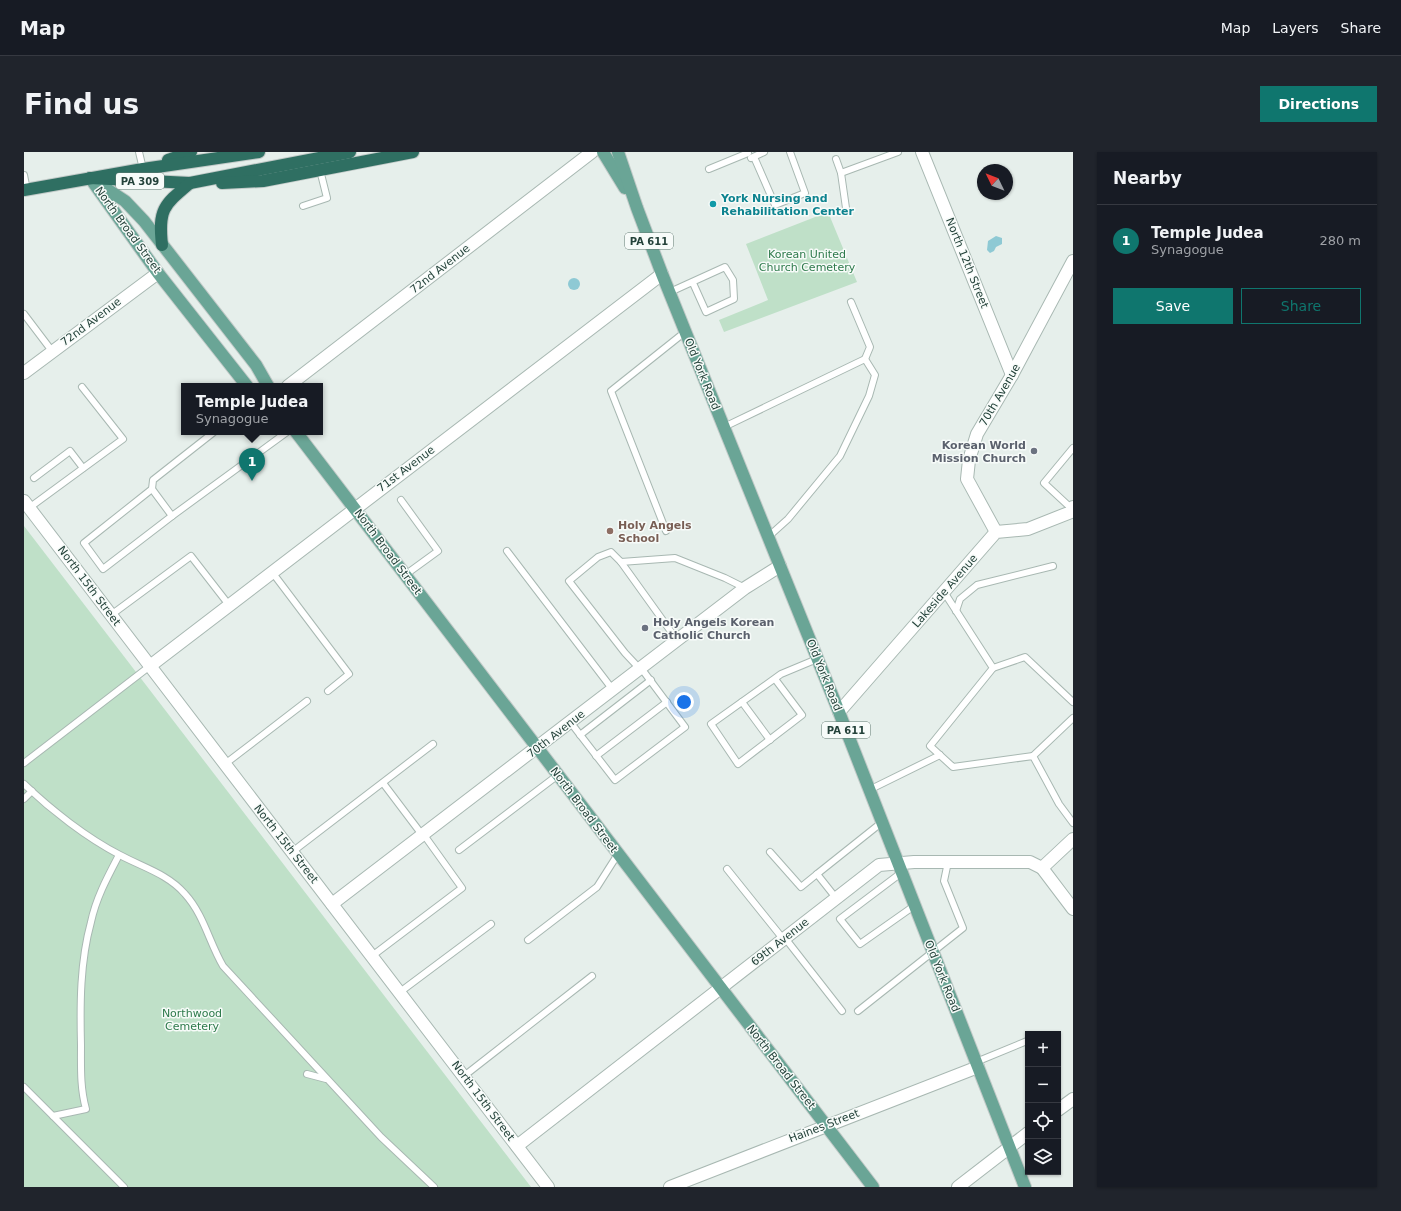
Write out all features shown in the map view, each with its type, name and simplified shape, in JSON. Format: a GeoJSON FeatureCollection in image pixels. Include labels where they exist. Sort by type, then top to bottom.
{"type":"FeatureCollection","features":[{"type":"Feature","properties":{"kind":"highway"},"geometry":{"type":"LineString","coordinates":[[142,169],[190,152]]}},
{"type":"Feature","properties":{"kind":"highway"},"geometry":{"type":"LineString","coordinates":[[142,169],[259,152]]}},
{"type":"Feature","properties":{"kind":"highway"},"geometry":{"type":"LineString","coordinates":[[162,245],[160,218],[164,209],[171,199],[193,182],[350,152]]}},
{"type":"Feature","properties":{"kind":"highway"},"geometry":{"type":"LineString","coordinates":[[193,182],[220,183],[263,181],[413,152]]}},
{"type":"Feature","properties":{"kind":"highway","name":"PA 309"},"geometry":{"type":"LineString","coordinates":[[26,190],[142,169]]}},
{"type":"Feature","properties":{"kind":"highway","name":"PA 309"},"geometry":{"type":"LineString","coordinates":[[90,178],[193,182]]}},
{"type":"Feature","properties":{"kind":"main road","name":"Old York Road"},"geometry":{"type":"LineString","coordinates":[[603,152],[636,208]]}},
{"type":"Feature","properties":{"kind":"main road","name":"Old York Road"},"geometry":{"type":"LineString","coordinates":[[618,152],[636,208],[839,712],[881,823],[1025,1187]]}},
{"type":"Feature","properties":{"kind":"main road","name":"North Broad Street"},"geometry":{"type":"LineString","coordinates":[[90,178],[134,209],[256,365],[266,383]]}},
{"type":"Feature","properties":{"kind":"main road","name":"North Broad Street"},"geometry":{"type":"LineString","coordinates":[[90,178],[158,272],[245,383]]}},
{"type":"Feature","properties":{"kind":"main road","name":"North Broad Street"},"geometry":{"type":"LineString","coordinates":[[298,435],[873,1187]]}},
{"type":"Feature","properties":{"kind":"street","name":"72nd Avenue"},"geometry":{"type":"LineString","coordinates":[[292,383],[592,152]]}},
{"type":"Feature","properties":{"kind":"street","name":"North 12th Street"},"geometry":{"type":"LineString","coordinates":[[922,152],[1012,375]]}},
{"type":"Feature","properties":{"kind":"street","name":"70th Avenue"},"geometry":{"type":"LineString","coordinates":[[996,532],[967,478],[969,460],[977,434],[1012,375],[1073,261]]}},
{"type":"Feature","properties":{"kind":"street","name":"72nd Avenue"},"geometry":{"type":"LineString","coordinates":[[24,373],[158,272]]}},
{"type":"Feature","properties":{"kind":"street","name":"71st Avenue"},"geometry":{"type":"LineString","coordinates":[[150,666],[354,508],[662,274]]}},
{"type":"Feature","properties":{"kind":"street","name":"North 15th Street"},"geometry":{"type":"LineString","coordinates":[[26,504],[548,1187]]}},
{"type":"Feature","properties":{"kind":"street"},"geometry":{"type":"LineString","coordinates":[[996,532],[1028,529],[1072,510]]}},
{"type":"Feature","properties":{"kind":"street","name":"Lakeside Avenue"},"geometry":{"type":"LineString","coordinates":[[839,712],[996,532]]}},
{"type":"Feature","properties":{"kind":"street","name":"70th Avenue"},"geometry":{"type":"LineString","coordinates":[[332,904],[571,723],[745,588],[780,566]]}},
{"type":"Feature","properties":{"kind":"street"},"geometry":{"type":"LineString","coordinates":[[1073,839],[1042,868],[1073,909]]}},
{"type":"Feature","properties":{"kind":"street","name":"69th Avenue"},"geometry":{"type":"LineString","coordinates":[[517,1146],[879,865],[899,868],[948,862],[1030,862],[1042,868]]}},
{"type":"Feature","properties":{"kind":"street","name":"Haines Street"},"geometry":{"type":"LineString","coordinates":[[670,1187],[697,1183],[826,1125],[977,1065]]}},
{"type":"Feature","properties":{"kind":"street"},"geometry":{"type":"LineString","coordinates":[[1061,1108],[1073,1099]]}},
{"type":"Feature","properties":{"kind":"street"},"geometry":{"type":"LineString","coordinates":[[958,1187],[1025,1135]]}},
{"type":"Feature","properties":{"kind":"lane"},"geometry":{"type":"LineString","coordinates":[[139,152],[142,169]]}},
{"type":"Feature","properties":{"kind":"lane"},"geometry":{"type":"LineString","coordinates":[[709,169],[750,154],[764,152]]}},
{"type":"Feature","properties":{"kind":"lane"},"geometry":{"type":"LineString","coordinates":[[750,154],[775,205],[805,193],[790,152]]}},
{"type":"Feature","properties":{"kind":"lane"},"geometry":{"type":"LineString","coordinates":[[841,173],[898,152]]}},
{"type":"Feature","properties":{"kind":"lane"},"geometry":{"type":"LineString","coordinates":[[836,159],[841,173],[846,208]]}},
{"type":"Feature","properties":{"kind":"lane"},"geometry":{"type":"LineString","coordinates":[[303,206],[327,198],[320,170]]}},
{"type":"Feature","properties":{"kind":"lane"},"geometry":{"type":"LineString","coordinates":[[24,175],[26,190]]}},
{"type":"Feature","properties":{"kind":"lane"},"geometry":{"type":"LineString","coordinates":[[670,292],[693,283],[725,267],[733,280],[734,299],[706,312],[693,283]]}},
{"type":"Feature","properties":{"kind":"lane"},"geometry":{"type":"LineString","coordinates":[[724,427],[865,359],[870,347],[852,302]]}},
{"type":"Feature","properties":{"kind":"lane"},"geometry":{"type":"LineString","coordinates":[[24,314],[52,351]]}},
{"type":"Feature","properties":{"kind":"lane"},"geometry":{"type":"LineString","coordinates":[[666,532],[611,392],[685,332]]}},
{"type":"Feature","properties":{"kind":"lane"},"geometry":{"type":"LineString","coordinates":[[768,537],[788,519],[840,456],[869,396],[875,375],[865,359]]}},
{"type":"Feature","properties":{"kind":"lane"},"geometry":{"type":"LineString","coordinates":[[26,504],[83,468],[123,439],[82,387]]}},
{"type":"Feature","properties":{"kind":"lane"},"geometry":{"type":"LineString","coordinates":[[172,516],[152,489],[153,480],[210,435]]}},
{"type":"Feature","properties":{"kind":"lane"},"geometry":{"type":"LineString","coordinates":[[152,489],[84,543],[103,569],[172,516],[283,435]]}},
{"type":"Feature","properties":{"kind":"lane"},"geometry":{"type":"LineString","coordinates":[[1072,510],[1044,483],[1073,448]]}},
{"type":"Feature","properties":{"kind":"lane"},"geometry":{"type":"LineString","coordinates":[[34,478],[70,451],[83,468]]}},
{"type":"Feature","properties":{"kind":"lane"},"geometry":{"type":"LineString","coordinates":[[400,500],[438,551],[405,575]]}},
{"type":"Feature","properties":{"kind":"lane"},"geometry":{"type":"LineString","coordinates":[[507,551],[613,690]]}},
{"type":"Feature","properties":{"kind":"lane"},"geometry":{"type":"LineString","coordinates":[[571,723],[615,780],[686,727],[651,680],[625,653],[569,581],[598,557],[611,552],[621,562],[678,640]]}},
{"type":"Feature","properties":{"kind":"lane"},"geometry":{"type":"LineString","coordinates":[[111,615],[191,556],[229,605]]}},
{"type":"Feature","properties":{"kind":"lane"},"geometry":{"type":"LineString","coordinates":[[621,562],[675,558],[725,578],[745,588]]}},
{"type":"Feature","properties":{"kind":"lane"},"geometry":{"type":"LineString","coordinates":[[956,611],[960,599],[977,585],[1053,566]]}},
{"type":"Feature","properties":{"kind":"lane"},"geometry":{"type":"LineString","coordinates":[[272,572],[349,674],[328,691]]}},
{"type":"Feature","properties":{"kind":"lane"},"geometry":{"type":"LineString","coordinates":[[944,592],[993,668]]}},
{"type":"Feature","properties":{"kind":"lane"},"geometry":{"type":"LineString","coordinates":[[1073,702],[1025,657],[993,668],[930,746],[953,768],[1033,756],[1073,718]]}},
{"type":"Feature","properties":{"kind":"lane"},"geometry":{"type":"LineString","coordinates":[[775,679],[802,715],[738,764],[711,724],[781,674],[817,659]]}},
{"type":"Feature","properties":{"kind":"lane"},"geometry":{"type":"LineString","coordinates":[[24,763],[150,666]]}},
{"type":"Feature","properties":{"kind":"lane"},"geometry":{"type":"LineString","coordinates":[[580,735],[651,680]]}},
{"type":"Feature","properties":{"kind":"lane"},"geometry":{"type":"LineString","coordinates":[[225,764],[307,701]]}},
{"type":"Feature","properties":{"kind":"lane"},"geometry":{"type":"LineString","coordinates":[[596,756],[667,702]]}},
{"type":"Feature","properties":{"kind":"lane"},"geometry":{"type":"LineString","coordinates":[[742,702],[770,740]]}},
{"type":"Feature","properties":{"kind":"lane"},"geometry":{"type":"LineString","coordinates":[[292,852],[433,744]]}},
{"type":"Feature","properties":{"kind":"lane"},"geometry":{"type":"LineString","coordinates":[[869,790],[940,755]]}},
{"type":"Feature","properties":{"kind":"lane"},"geometry":{"type":"LineString","coordinates":[[1033,756],[1059,804],[1073,823]]}},
{"type":"Feature","properties":{"kind":"lane"},"geometry":{"type":"LineString","coordinates":[[459,850],[558,775]]}},
{"type":"Feature","properties":{"kind":"lane"},"geometry":{"type":"LineString","coordinates":[[372,956],[462,888],[383,783]]}},
{"type":"Feature","properties":{"kind":"lane"},"geometry":{"type":"LineString","coordinates":[[24,784],[81,830],[119,855],[170,880],[183,892],[193,903],[203,921],[213,950],[223,966],[381,1137],[434,1187]]}},
{"type":"Feature","properties":{"kind":"lane"},"geometry":{"type":"LineString","coordinates":[[24,798],[32,791]]}},
{"type":"Feature","properties":{"kind":"lane"},"geometry":{"type":"LineString","coordinates":[[770,852],[801,887],[881,823]]}},
{"type":"Feature","properties":{"kind":"lane"},"geometry":{"type":"LineString","coordinates":[[528,940],[597,887],[618,854]]}},
{"type":"Feature","properties":{"kind":"lane"},"geometry":{"type":"LineString","coordinates":[[53,1116],[86,1109],[82,1097],[81,1064],[80,1012],[83,965],[91,921],[105,883],[119,855]]}},
{"type":"Feature","properties":{"kind":"lane"},"geometry":{"type":"LineString","coordinates":[[858,1011],[962,928],[944,881],[948,862]]}},
{"type":"Feature","properties":{"kind":"lane"},"geometry":{"type":"LineString","coordinates":[[899,868],[840,919],[860,944],[914,906]]}},
{"type":"Feature","properties":{"kind":"lane"},"geometry":{"type":"LineString","coordinates":[[727,869],[842,1011]]}},
{"type":"Feature","properties":{"kind":"lane"},"geometry":{"type":"LineString","coordinates":[[817,874],[836,898]]}},
{"type":"Feature","properties":{"kind":"lane"},"geometry":{"type":"LineString","coordinates":[[400,992],[491,924]]}},
{"type":"Feature","properties":{"kind":"lane"},"geometry":{"type":"LineString","coordinates":[[464,1076],[592,976]]}},
{"type":"Feature","properties":{"kind":"lane"},"geometry":{"type":"LineString","coordinates":[[977,1065],[1025,1042]]}},
{"type":"Feature","properties":{"kind":"lane"},"geometry":{"type":"LineString","coordinates":[[307,1074],[327,1080]]}},
{"type":"Feature","properties":{"kind":"lane"},"geometry":{"type":"LineString","coordinates":[[24,1087],[124,1187]]}},
{"type":"Feature","properties":{"kind":"green space","name":"Korean United Church Cemetery"},"geometry":{"type":"Polygon","coordinates":[[[828,212],[857,282],[724,332],[719,320],[768,300],[746,244],[828,212]]]}},
{"type":"Feature","properties":{"kind":"green space","name":"Northwood Cemetery"},"geometry":{"type":"Polygon","coordinates":[[[24,526],[531,1187],[24,1187],[24,526]]]}},
{"type":"Feature","properties":{"kind":"water"},"geometry":{"type":"Polygon","coordinates":[[[996,236],[1002,238],[1002,244],[990,253],[987,250],[988,241],[996,236]]]}},
{"type":"Feature","properties":{"kind":"water"},"geometry":{"type":"Polygon","coordinates":[[[576,278],[579,279],[579,289],[572,290],[569,289],[568,282],[569,279],[576,278]]]}},
{"type":"Feature","properties":{"kind":"place","name":"York Nursing and Rehabilitation Center"},"geometry":{"type":"Point","coordinates":[713,204]}},
{"type":"Feature","properties":{"kind":"place","name":"Korean World Mission Church"},"geometry":{"type":"Point","coordinates":[1034,451]}},
{"type":"Feature","properties":{"kind":"place","name":"Temple Judea"},"geometry":{"type":"Point","coordinates":[252,481]}},
{"type":"Feature","properties":{"kind":"place","name":"Holy Angels School"},"geometry":{"type":"Point","coordinates":[610,531]}},
{"type":"Feature","properties":{"kind":"place","name":"Holy Angels Korean Catholic Church"},"geometry":{"type":"Point","coordinates":[645,628]}}]}
